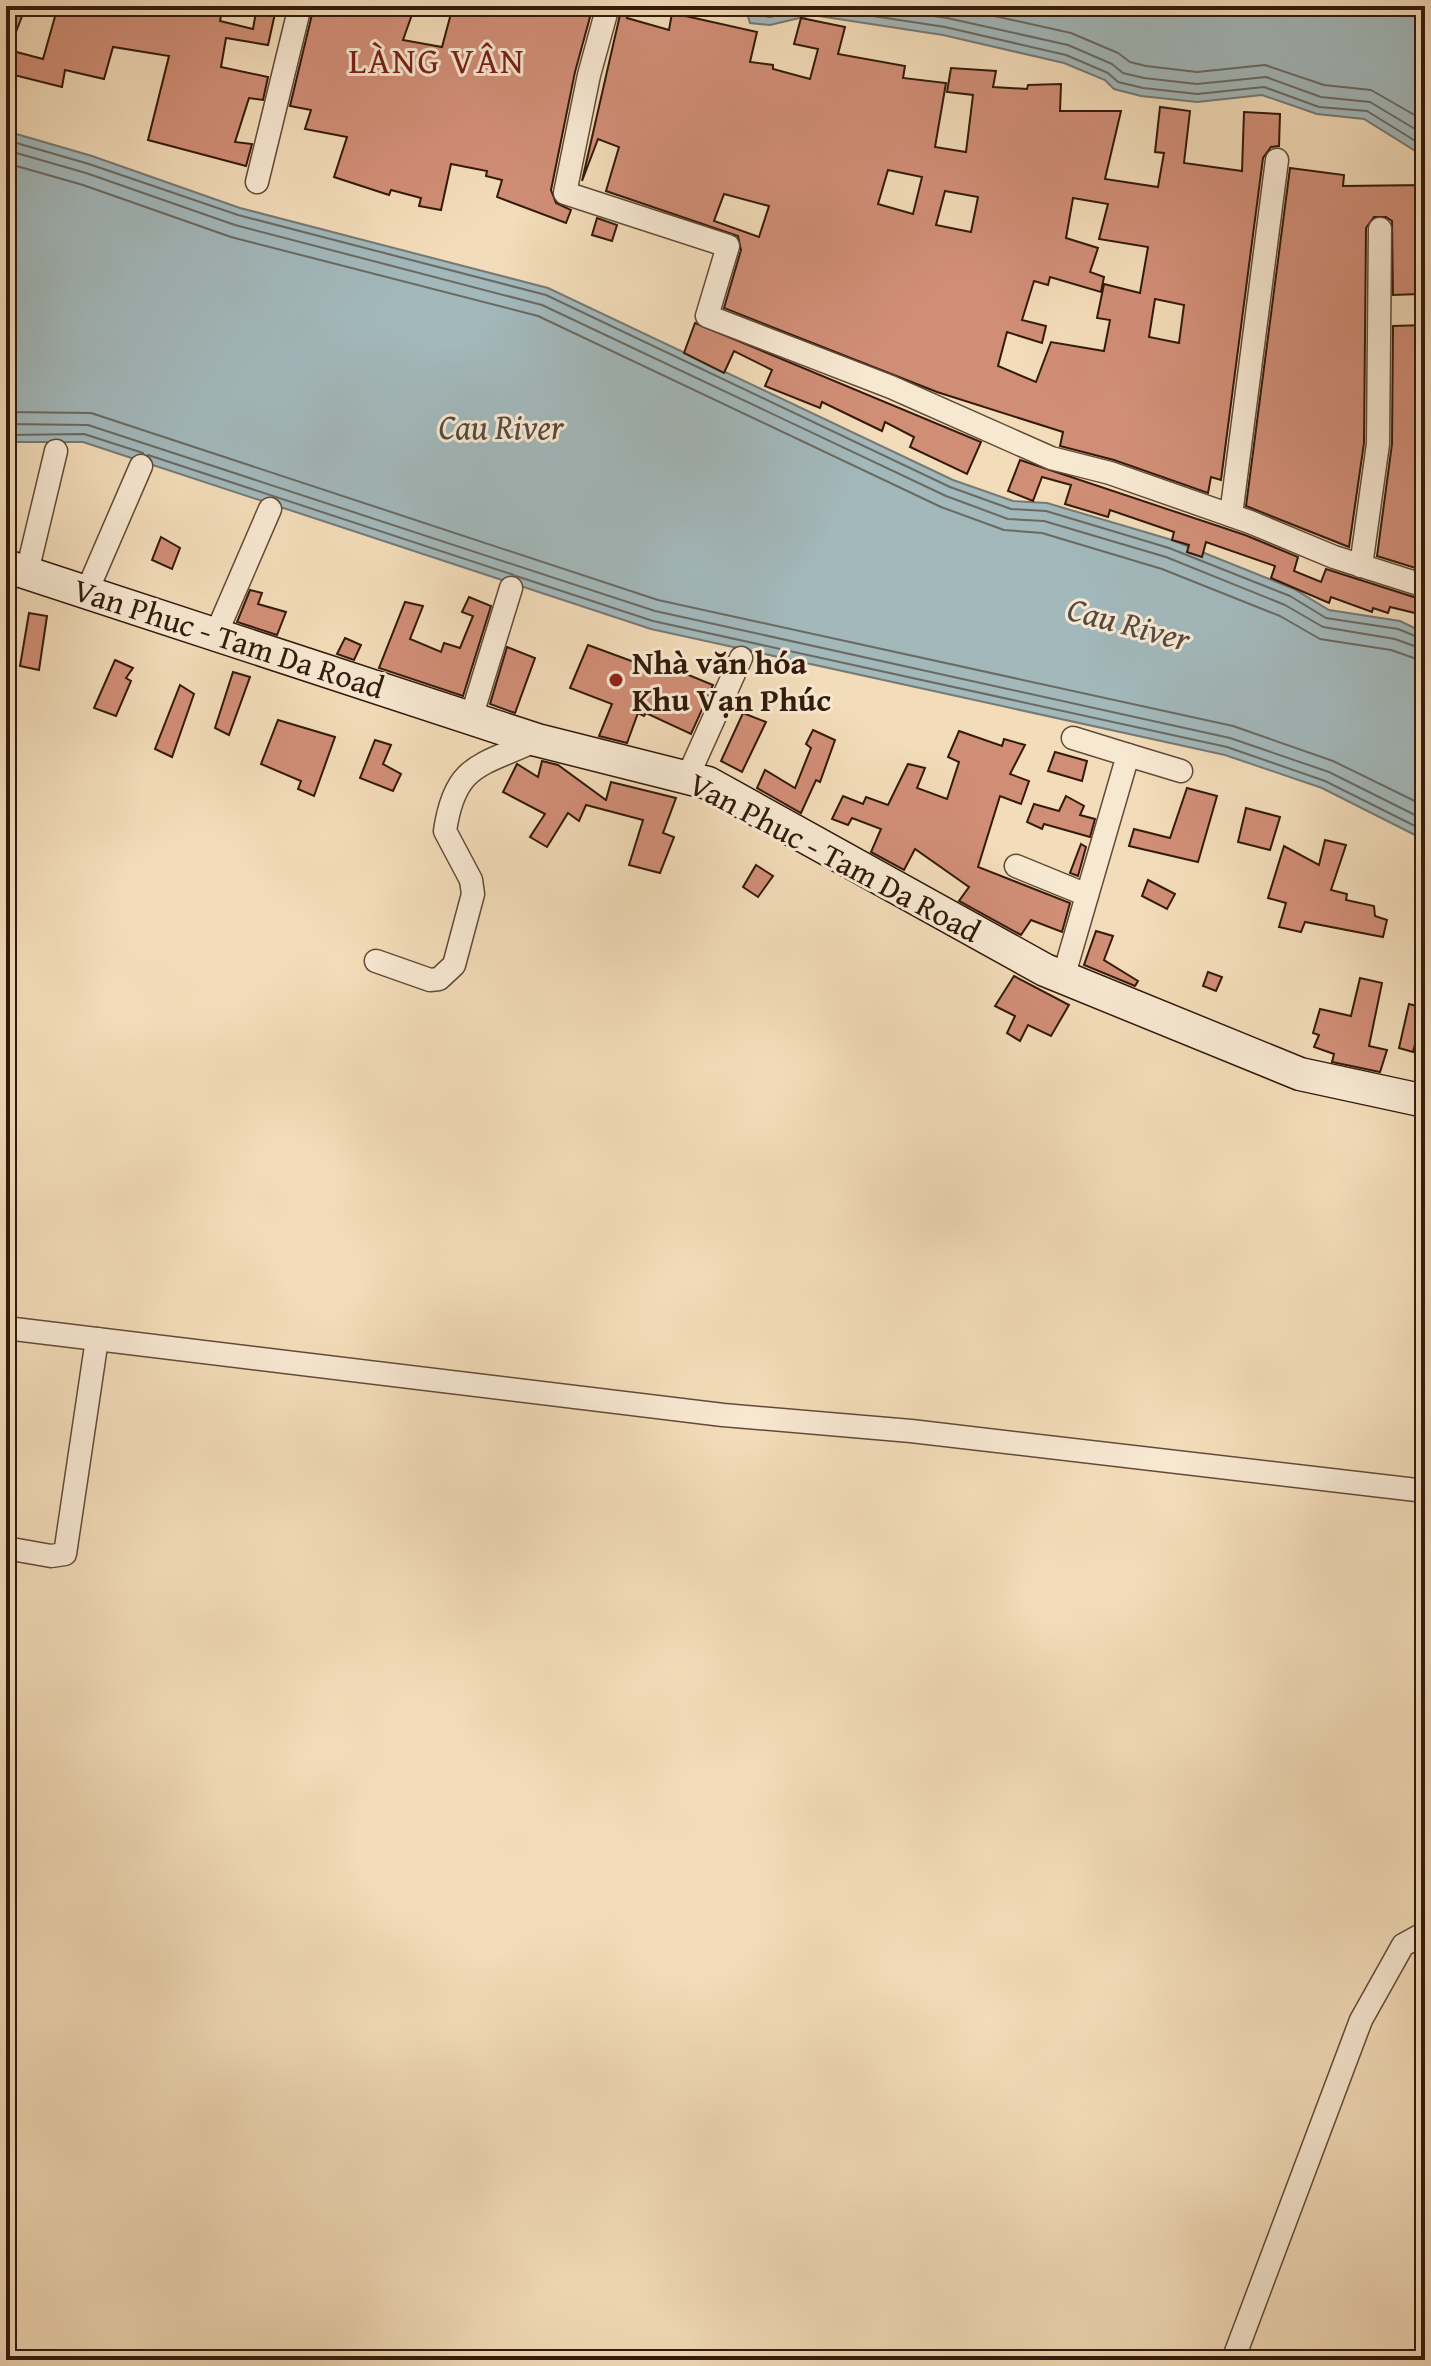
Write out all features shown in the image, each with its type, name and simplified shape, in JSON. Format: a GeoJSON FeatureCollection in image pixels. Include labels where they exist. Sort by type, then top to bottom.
{"type":"FeatureCollection","features":[{"type":"Feature","properties":{"kind":"main road","name":"Van Phuc - Tam Da Road"},"geometry":{"type":"LineString","coordinates":[[16,569],[537,740],[708,783],[1063,978],[1300,1074],[1425,1101]]}},
{"type":"Feature","properties":{"kind":"street"},"geometry":{"type":"LineString","coordinates":[[257,182],[300,6]]}},
{"type":"Feature","properties":{"kind":"street"},"geometry":{"type":"LineString","coordinates":[[608,6],[589,75],[565,193],[728,246],[707,316],[891,387],[1051,458],[1110,473],[1231,515],[1361,566],[1425,586]]}},
{"type":"Feature","properties":{"kind":"street"},"geometry":{"type":"LineString","coordinates":[[1231,515],[1277,160]]}},
{"type":"Feature","properties":{"kind":"street"},"geometry":{"type":"LineString","coordinates":[[1361,566],[1378,444],[1380,229]]}},
{"type":"Feature","properties":{"kind":"street"},"geometry":{"type":"LineString","coordinates":[[16,569],[56,451]]}},
{"type":"Feature","properties":{"kind":"street"},"geometry":{"type":"LineString","coordinates":[[87,591],[141,466]]}},
{"type":"Feature","properties":{"kind":"street"},"geometry":{"type":"LineString","coordinates":[[216,634],[270,509]]}},
{"type":"Feature","properties":{"kind":"street"},"geometry":{"type":"LineString","coordinates":[[471,718],[511,588]]}},
{"type":"Feature","properties":{"kind":"street"},"geometry":{"type":"LineString","coordinates":[[688,776],[741,658]]}},
{"type":"Feature","properties":{"kind":"street"},"geometry":{"type":"LineString","coordinates":[[1073,738],[1181,771]]}},
{"type":"Feature","properties":{"kind":"street"},"geometry":{"type":"LineString","coordinates":[[376,961],[430,980],[439,979],[454,965],[473,894],[471,880],[445,831],[452,796],[471,770],[537,740]]}},
{"type":"Feature","properties":{"kind":"street"},"geometry":{"type":"LineString","coordinates":[[1063,978],[1128,755]]}},
{"type":"Feature","properties":{"kind":"street"},"geometry":{"type":"LineString","coordinates":[[1016,866],[1087,895]]}},
{"type":"Feature","properties":{"kind":"street"},"geometry":{"type":"LineString","coordinates":[[6,1328],[723,1415],[911,1431],[1425,1491]]}},
{"type":"Feature","properties":{"kind":"street"},"geometry":{"type":"LineString","coordinates":[[6,1548],[51,1556],[65,1554],[97,1339]]}},
{"type":"Feature","properties":{"kind":"street"},"geometry":{"type":"LineString","coordinates":[[1233,2360],[1361,2020],[1403,1945],[1425,1933]]}},
{"type":"Feature","properties":{"kind":"water"},"geometry":{"type":"Polygon","coordinates":[[[745,6],[1425,6],[1425,157],[1364,119],[1317,114],[1262,95],[1197,102],[1141,96],[1114,89],[1105,80],[1064,63],[943,35],[812,15],[770,25],[750,23],[745,6]]]}},
{"type":"Feature","properties":{"kind":"water","name":"Cau River"},"geometry":{"type":"Polygon","coordinates":[[[6,131],[92,156],[240,208],[548,288],[953,480],[1013,501],[1047,503],[1172,540],[1294,589],[1329,610],[1400,621],[1425,633],[1425,840],[1322,788],[1225,755],[651,629],[83,442],[6,442],[6,131]]]}},
{"type":"Feature","properties":{"kind":"building"},"geometry":{"type":"Polygon","coordinates":[[[6,6],[26,6],[9,50],[43,59],[58,6],[223,6],[220,21],[253,29],[257,6],[276,9],[268,45],[226,38],[221,67],[268,77],[263,100],[249,98],[235,142],[252,144],[246,166],[148,140],[169,56],[113,47],[104,79],[65,70],[62,87],[6,73],[6,6]]]}},
{"type":"Feature","properties":{"kind":"building"},"geometry":{"type":"Polygon","coordinates":[[[314,6],[415,6],[403,40],[442,47],[453,6],[593,6],[575,72],[551,190],[556,203],[571,210],[566,223],[497,197],[502,180],[486,176],[487,171],[451,164],[441,210],[419,206],[421,198],[391,190],[389,195],[334,177],[347,137],[305,129],[311,110],[290,106],[314,6]]]}},
{"type":"Feature","properties":{"kind":"building"},"geometry":{"type":"Polygon","coordinates":[[[622,6],[632,6],[627,18],[669,30],[672,13],[757,32],[750,62],[773,65],[773,69],[810,79],[818,49],[794,44],[801,18],[845,27],[838,54],[905,66],[903,78],[946,83],[935,147],[966,152],[973,95],[947,92],[951,68],[996,71],[993,87],[1027,89],[1028,85],[1061,84],[1060,111],[1121,111],[1105,179],[1158,187],[1164,153],[1155,152],[1160,107],[1190,111],[1184,163],[1242,171],[1244,112],[1280,114],[1279,146],[1271,147],[1263,158],[1221,480],[1211,477],[1208,493],[1114,460],[1060,446],[1063,432],[937,392],[724,308],[741,250],[738,236],[606,191],[619,147],[598,139],[582,181],[622,6]],[[888,170],[878,204],[913,214],[922,177],[888,170]],[[945,191],[936,225],[971,232],[978,197],[945,191]],[[724,194],[714,221],[759,237],[769,206],[724,194]],[[1073,198],[1066,238],[1098,248],[1090,272],[1104,277],[1101,292],[1050,277],[1048,285],[1034,281],[1022,320],[1046,326],[1042,343],[1007,332],[998,366],[1036,382],[1051,342],[1104,351],[1110,320],[1097,318],[1104,284],[1140,293],[1148,247],[1099,239],[1108,204],[1073,198]],[[1155,299],[1149,337],[1179,343],[1184,305],[1155,299]]]}},
{"type":"Feature","properties":{"kind":"building"},"geometry":{"type":"Polygon","coordinates":[[[1290,168],[1344,175],[1343,186],[1425,185],[1425,219],[1420,219],[1420,294],[1393,295],[1392,221],[1386,217],[1374,217],[1366,228],[1364,443],[1349,547],[1246,506],[1290,168]]]}},
{"type":"Feature","properties":{"kind":"building"},"geometry":{"type":"Polygon","coordinates":[[[597,218],[617,225],[612,241],[592,235],[597,218]]]}},
{"type":"Feature","properties":{"kind":"building"},"geometry":{"type":"Polygon","coordinates":[[[695,323],[981,442],[967,474],[910,447],[914,437],[885,422],[882,431],[822,402],[820,408],[765,386],[772,370],[734,351],[724,373],[684,353],[695,323]]]}},
{"type":"Feature","properties":{"kind":"building"},"geometry":{"type":"Polygon","coordinates":[[[1425,325],[1425,571],[1377,556],[1392,444],[1393,326],[1425,325]]]}},
{"type":"Feature","properties":{"kind":"building"},"geometry":{"type":"Polygon","coordinates":[[[1020,460],[1245,535],[1298,557],[1294,571],[1321,582],[1326,569],[1423,600],[1419,614],[1390,607],[1388,613],[1373,608],[1372,612],[1331,597],[1329,603],[1271,578],[1275,566],[1206,542],[1202,557],[1187,552],[1189,545],[1172,540],[1174,532],[1110,510],[1108,517],[1065,504],[1071,485],[1042,477],[1033,501],[1008,491],[1020,460]]]}},
{"type":"Feature","properties":{"kind":"building"},"geometry":{"type":"Polygon","coordinates":[[[161,537],[180,548],[172,569],[152,560],[161,537]]]}},
{"type":"Feature","properties":{"kind":"building"},"geometry":{"type":"Polygon","coordinates":[[[250,590],[262,593],[258,604],[286,612],[277,635],[237,622],[250,590]]]}},
{"type":"Feature","properties":{"kind":"building"},"geometry":{"type":"Polygon","coordinates":[[[469,597],[491,606],[463,696],[379,668],[405,602],[423,606],[410,639],[441,652],[444,643],[460,648],[473,616],[462,612],[469,597]]]}},
{"type":"Feature","properties":{"kind":"building"},"geometry":{"type":"Polygon","coordinates":[[[29,613],[47,616],[39,670],[20,666],[29,613]]]}},
{"type":"Feature","properties":{"kind":"building"},"geometry":{"type":"Polygon","coordinates":[[[345,638],[361,645],[354,660],[337,654],[345,638]]]}},
{"type":"Feature","properties":{"kind":"building"},"geometry":{"type":"Polygon","coordinates":[[[588,645],[664,673],[667,666],[713,685],[691,734],[646,713],[644,716],[638,713],[627,743],[599,736],[612,704],[570,688],[588,645]]]}},
{"type":"Feature","properties":{"kind":"building"},"geometry":{"type":"Polygon","coordinates":[[[507,647],[535,658],[515,713],[490,704],[507,647]]]}},
{"type":"Feature","properties":{"kind":"building"},"geometry":{"type":"Polygon","coordinates":[[[115,660],[133,668],[126,678],[131,681],[116,716],[94,708],[115,660]]]}},
{"type":"Feature","properties":{"kind":"building"},"geometry":{"type":"Polygon","coordinates":[[[233,672],[250,677],[229,735],[215,728],[233,672]]]}},
{"type":"Feature","properties":{"kind":"building"},"geometry":{"type":"Polygon","coordinates":[[[180,685],[194,694],[172,757],[155,749],[180,685]]]}},
{"type":"Feature","properties":{"kind":"building"},"geometry":{"type":"Polygon","coordinates":[[[743,713],[766,722],[742,772],[721,761],[743,713]]]}},
{"type":"Feature","properties":{"kind":"building"},"geometry":{"type":"Polygon","coordinates":[[[278,720],[335,737],[314,796],[298,789],[301,781],[261,764],[278,720]]]}},
{"type":"Feature","properties":{"kind":"building"},"geometry":{"type":"Polygon","coordinates":[[[813,730],[835,740],[820,782],[816,780],[801,813],[757,788],[765,770],[795,788],[811,748],[806,744],[813,730]]]}},
{"type":"Feature","properties":{"kind":"building"},"geometry":{"type":"Polygon","coordinates":[[[959,731],[1002,746],[1004,739],[1025,745],[1010,774],[1029,781],[1021,804],[1000,796],[978,867],[1070,903],[1062,932],[1031,920],[1021,935],[959,901],[969,887],[915,849],[904,870],[871,852],[881,829],[852,818],[848,825],[832,819],[843,796],[863,804],[866,797],[888,805],[908,764],[925,768],[917,788],[947,799],[959,762],[948,757],[959,731]]]}},
{"type":"Feature","properties":{"kind":"building"},"geometry":{"type":"Polygon","coordinates":[[[375,740],[391,745],[383,764],[401,774],[393,791],[360,778],[375,740]]]}},
{"type":"Feature","properties":{"kind":"building"},"geometry":{"type":"Polygon","coordinates":[[[1055,752],[1087,761],[1082,781],[1048,771],[1055,752]]]}},
{"type":"Feature","properties":{"kind":"building"},"geometry":{"type":"Polygon","coordinates":[[[542,761],[558,765],[606,800],[611,782],[676,798],[663,833],[674,837],[660,873],[629,865],[643,820],[586,805],[579,821],[568,813],[547,847],[530,837],[545,814],[503,792],[517,764],[538,777],[542,761]]]}},
{"type":"Feature","properties":{"kind":"building"},"geometry":{"type":"Polygon","coordinates":[[[1187,788],[1217,796],[1198,862],[1129,846],[1134,829],[1170,838],[1187,788]]]}},
{"type":"Feature","properties":{"kind":"building"},"geometry":{"type":"Polygon","coordinates":[[[1066,796],[1084,806],[1080,815],[1095,819],[1090,837],[1044,824],[1042,829],[1027,822],[1034,804],[1059,811],[1066,796]]]}},
{"type":"Feature","properties":{"kind":"building"},"geometry":{"type":"Polygon","coordinates":[[[1246,808],[1280,817],[1270,850],[1238,842],[1246,808]]]}},
{"type":"Feature","properties":{"kind":"building"},"geometry":{"type":"Polygon","coordinates":[[[1325,840],[1346,845],[1331,890],[1347,894],[1346,900],[1374,906],[1375,916],[1387,920],[1383,937],[1305,922],[1301,932],[1279,927],[1286,903],[1268,898],[1284,846],[1319,865],[1325,840]]]}},
{"type":"Feature","properties":{"kind":"building"},"geometry":{"type":"Polygon","coordinates":[[[1081,844],[1086,847],[1078,876],[1070,873],[1081,844]]]}},
{"type":"Feature","properties":{"kind":"building"},"geometry":{"type":"Polygon","coordinates":[[[756,865],[773,876],[758,897],[743,887],[756,865]]]}},
{"type":"Feature","properties":{"kind":"building"},"geometry":{"type":"Polygon","coordinates":[[[1148,880],[1175,894],[1167,909],[1142,896],[1148,880]]]}},
{"type":"Feature","properties":{"kind":"building"},"geometry":{"type":"Polygon","coordinates":[[[1096,931],[1113,936],[1104,960],[1138,981],[1135,986],[1084,965],[1096,931]]]}},
{"type":"Feature","properties":{"kind":"building"},"geometry":{"type":"Polygon","coordinates":[[[1208,972],[1222,977],[1216,991],[1203,986],[1208,972]]]}},
{"type":"Feature","properties":{"kind":"building"},"geometry":{"type":"Polygon","coordinates":[[[1014,976],[1069,1005],[1051,1036],[1028,1025],[1020,1041],[1007,1033],[1015,1016],[995,1006],[1014,976]]]}},
{"type":"Feature","properties":{"kind":"building"},"geometry":{"type":"Polygon","coordinates":[[[1360,978],[1382,983],[1369,1046],[1387,1050],[1380,1072],[1332,1062],[1334,1054],[1314,1047],[1319,1035],[1313,1033],[1320,1009],[1351,1016],[1360,978]]]}},
{"type":"Feature","properties":{"kind":"building"},"geometry":{"type":"Polygon","coordinates":[[[1409,1004],[1425,1008],[1413,1052],[1399,1048],[1409,1004]]]}},
{"type":"Feature","properties":{"kind":"place","name":"Nhà văn hóa Khu Vạn Phúc"},"geometry":{"type":"Point","coordinates":[616,680]}},
{"type":"Feature","properties":{"kind":"district","name":"LÀNG VÂN"},"geometry":{"type":"Point","coordinates":[437,59]}}]}
